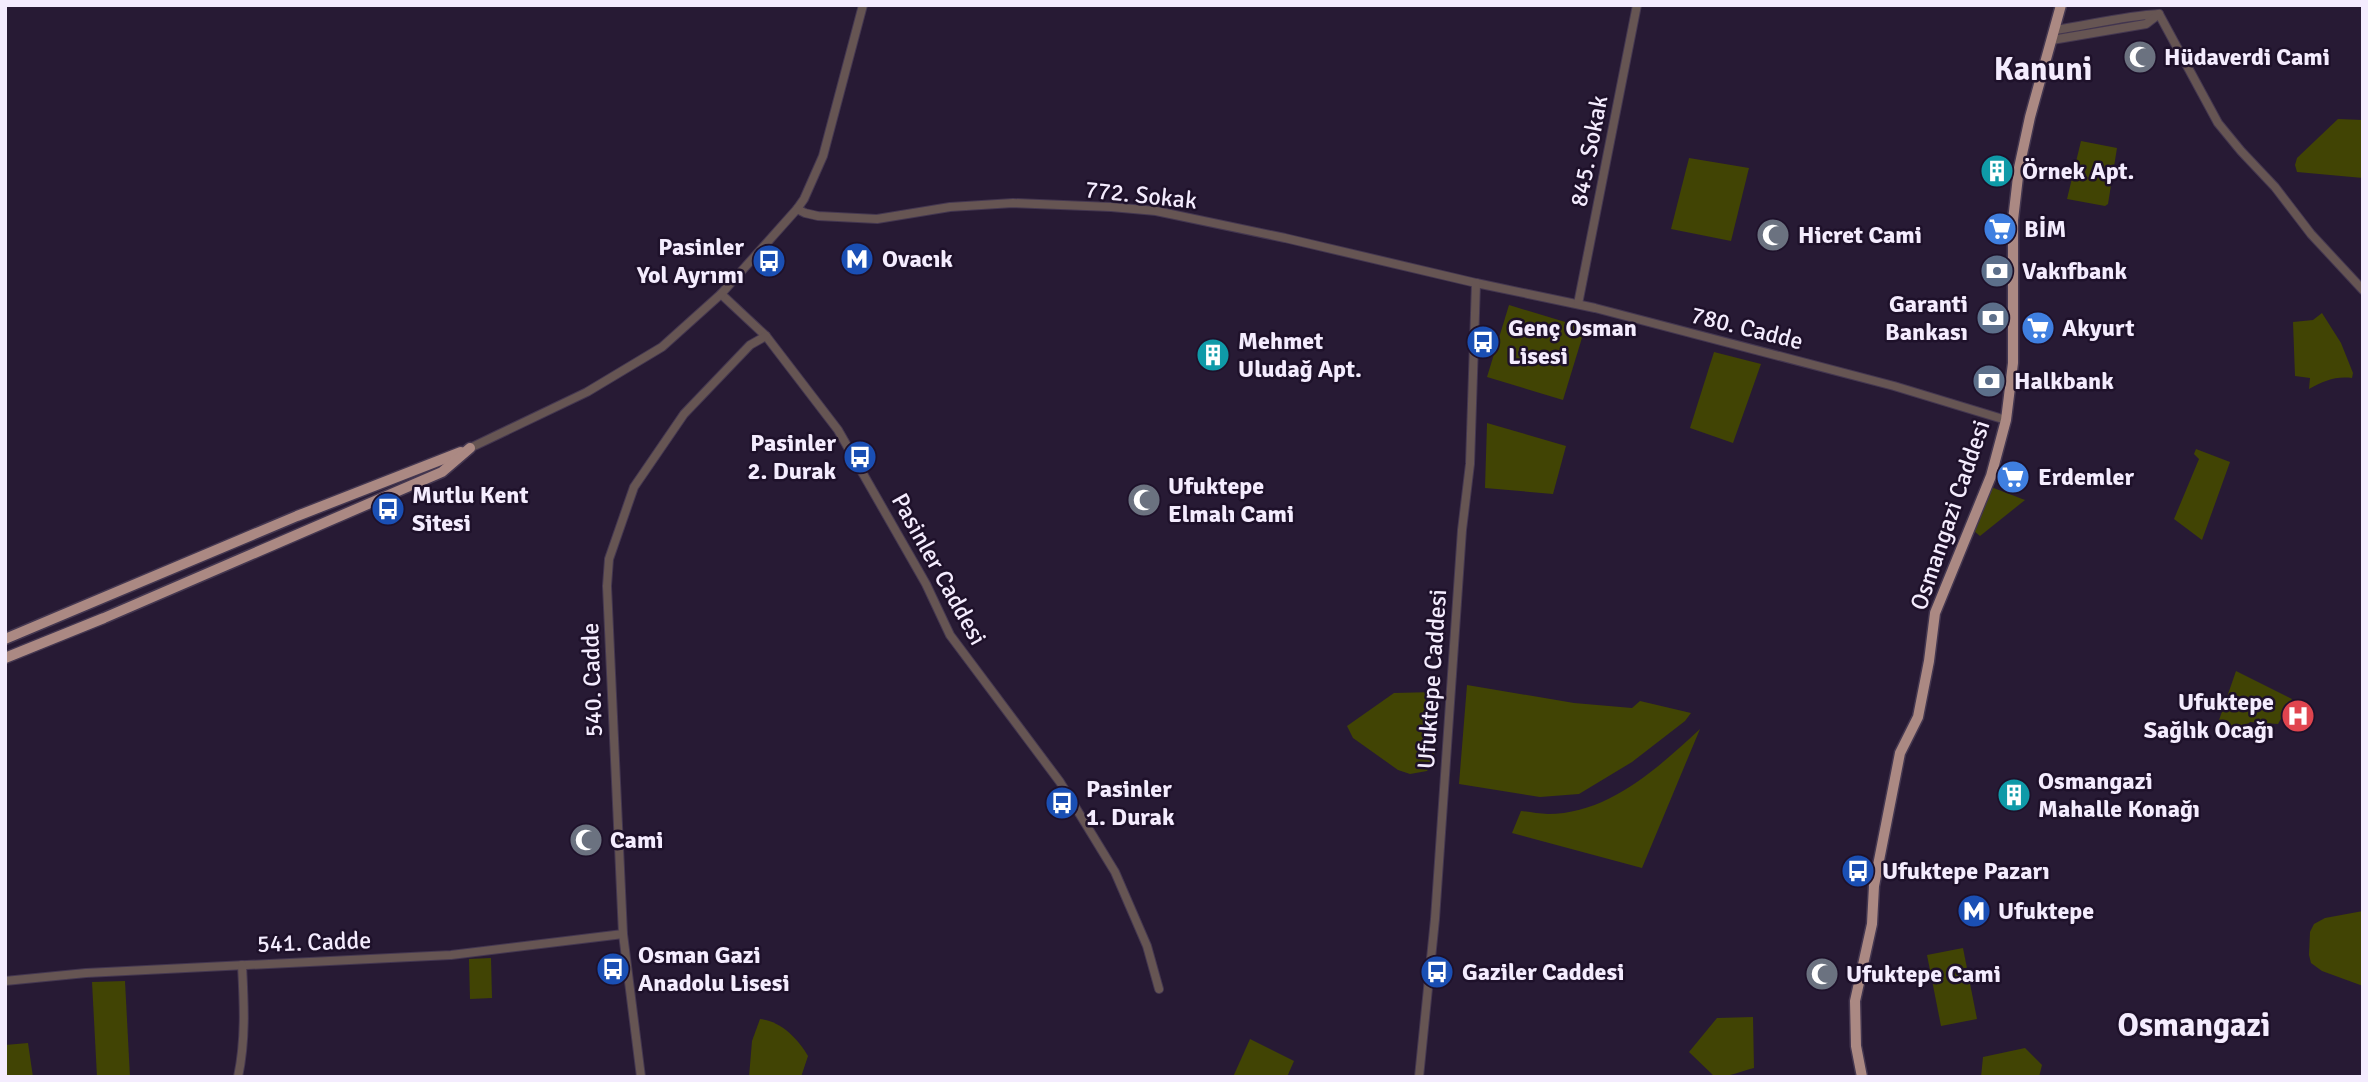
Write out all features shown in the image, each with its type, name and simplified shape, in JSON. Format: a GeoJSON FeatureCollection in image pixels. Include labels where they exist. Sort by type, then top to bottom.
{"type":"FeatureCollection","features":[{"type":"Feature","properties":{"kind":"main road","name":"Osmangazi Caddesi"},"geometry":{"type":"LineString","coordinates":[[1862,1077],[1856,1046],[1855,1001],[1872,923],[1874,886],[1900,753],[1918,717],[1935,613],[1991,476],[2006,420],[2013,363],[2013,220],[2019,168],[2061,5]]}},
{"type":"Feature","properties":{"kind":"main road"},"geometry":{"type":"LineString","coordinates":[[5,639],[297,516],[470,448]]}},
{"type":"Feature","properties":{"kind":"main road"},"geometry":{"type":"LineString","coordinates":[[5,658],[442,472],[470,448]]}},
{"type":"Feature","properties":{"kind":"street"},"geometry":{"type":"LineString","coordinates":[[470,448],[587,392],[662,347],[721,294],[797,209],[823,156],[863,5]]}},
{"type":"Feature","properties":{"kind":"street","name":"845. Sokak"},"geometry":{"type":"LineString","coordinates":[[1578,304],[1637,5]]}},
{"type":"Feature","properties":{"kind":"street"},"geometry":{"type":"LineString","coordinates":[[2054,35],[2146,24],[2158,14],[2218,122],[2311,234],[2363,290]]}},
{"type":"Feature","properties":{"kind":"street","name":"772. Sokak"},"geometry":{"type":"LineString","coordinates":[[797,209],[805,214],[818,216],[877,219],[973,204],[1013,203],[1135,209],[1284,238],[1476,284]]}},
{"type":"Feature","properties":{"kind":"street","name":"780. Cadde"},"geometry":{"type":"LineString","coordinates":[[1476,284],[1578,304],[1894,386],[2006,420]]}},
{"type":"Feature","properties":{"kind":"street","name":"Ufuktepe Caddesi"},"geometry":{"type":"LineString","coordinates":[[1419,1077],[1435,919],[1461,543],[1470,464],[1476,284]]}},
{"type":"Feature","properties":{"kind":"street","name":"Pasinler Caddesi"},"geometry":{"type":"LineString","coordinates":[[721,294],[765,336],[838,430],[926,584],[950,635],[1060,782],[1108,861],[1147,946],[1159,989]]}},
{"type":"Feature","properties":{"kind":"street","name":"540. Cadde"},"geometry":{"type":"LineString","coordinates":[[641,1077],[623,934],[607,586],[609,559],[634,487],[684,414],[751,345],[765,336]]}},
{"type":"Feature","properties":{"kind":"street","name":"541. Cadde"},"geometry":{"type":"LineString","coordinates":[[5,981],[86,973],[451,955],[623,934]]}},
{"type":"Feature","properties":{"kind":"street"},"geometry":{"type":"LineString","coordinates":[[238,1077],[245,1024],[242,965]]}},
{"type":"Feature","properties":{"kind":"shaded area"},"geometry":{"type":"Polygon","coordinates":[[[2338,119],[2363,120],[2363,178],[2297,172],[2297,158],[2338,119]]]}},
{"type":"Feature","properties":{"kind":"shaded area"},"geometry":{"type":"Polygon","coordinates":[[[2081,141],[2117,148],[2108,204],[2105,206],[2067,199],[2081,141]]]}},
{"type":"Feature","properties":{"kind":"shaded area"},"geometry":{"type":"Polygon","coordinates":[[[1689,158],[1749,168],[1731,241],[1671,229],[1689,158]]]}},
{"type":"Feature","properties":{"kind":"shaded area"},"geometry":{"type":"Polygon","coordinates":[[[1509,305],[1585,328],[1563,400],[1487,377],[1509,305]]]}},
{"type":"Feature","properties":{"kind":"shaded area"},"geometry":{"type":"Polygon","coordinates":[[[2322,313],[2341,343],[2353,373],[2352,378],[2330,380],[2309,389],[2310,378],[2295,376],[2293,322],[2313,320],[2322,313]]]}},
{"type":"Feature","properties":{"kind":"shaded area"},"geometry":{"type":"Polygon","coordinates":[[[1714,352],[1761,364],[1733,443],[1690,428],[1714,352]]]}},
{"type":"Feature","properties":{"kind":"shaded area"},"geometry":{"type":"Polygon","coordinates":[[[1487,423],[1566,446],[1553,494],[1485,488],[1487,423]]]}},
{"type":"Feature","properties":{"kind":"shaded area"},"geometry":{"type":"Polygon","coordinates":[[[2196,449],[2230,462],[2202,540],[2174,519],[2199,459],[2194,454],[2196,449]]]}},
{"type":"Feature","properties":{"kind":"shaded area"},"geometry":{"type":"Polygon","coordinates":[[[1991,487],[2025,500],[1980,536],[1974,531],[1991,487]]]}},
{"type":"Feature","properties":{"kind":"shaded area"},"geometry":{"type":"Polygon","coordinates":[[[2236,671],[2292,699],[2278,724],[2250,722],[2243,729],[2218,723],[2236,671]]]}},
{"type":"Feature","properties":{"kind":"shaded area"},"geometry":{"type":"Polygon","coordinates":[[[1467,685],[1574,703],[1632,708],[1640,701],[1691,713],[1685,721],[1632,762],[1579,794],[1540,797],[1459,784],[1467,685]]]}},
{"type":"Feature","properties":{"kind":"shaded area"},"geometry":{"type":"Polygon","coordinates":[[[1436,692],[1434,761],[1427,771],[1410,774],[1398,770],[1353,738],[1347,726],[1394,693],[1436,692]]]}},
{"type":"Feature","properties":{"kind":"shaded area"},"geometry":{"type":"Polygon","coordinates":[[[1700,729],[1642,868],[1512,833],[1521,811],[1548,814],[1570,812],[1591,806],[1631,786],[1667,759],[1700,729]]]}},
{"type":"Feature","properties":{"kind":"shaded area"},"geometry":{"type":"Polygon","coordinates":[[[2363,911],[2363,986],[2322,971],[2311,963],[2309,955],[2310,932],[2314,924],[2325,918],[2363,911]]]}},
{"type":"Feature","properties":{"kind":"shaded area"},"geometry":{"type":"Polygon","coordinates":[[[1963,948],[1977,1019],[1941,1026],[1927,955],[1963,948]]]}},
{"type":"Feature","properties":{"kind":"shaded area"},"geometry":{"type":"Polygon","coordinates":[[[491,958],[492,998],[470,999],[469,959],[491,958]]]}},
{"type":"Feature","properties":{"kind":"shaded area"},"geometry":{"type":"Polygon","coordinates":[[[125,981],[130,1077],[97,1077],[92,982],[125,981]]]}},
{"type":"Feature","properties":{"kind":"shaded area"},"geometry":{"type":"Polygon","coordinates":[[[1753,1017],[1754,1068],[1715,1077],[1689,1052],[1717,1018],[1753,1017]]]}},
{"type":"Feature","properties":{"kind":"shaded area"},"geometry":{"type":"Polygon","coordinates":[[[760,1019],[782,1027],[804,1050],[808,1056],[801,1077],[749,1077],[752,1041],[760,1019]]]}},
{"type":"Feature","properties":{"kind":"shaded area"},"geometry":{"type":"Polygon","coordinates":[[[1250,1039],[1294,1061],[1287,1077],[1233,1077],[1250,1039]]]}},
{"type":"Feature","properties":{"kind":"shaded area"},"geometry":{"type":"Polygon","coordinates":[[[28,1043],[33,1077],[5,1077],[5,1045],[28,1043]]]}},
{"type":"Feature","properties":{"kind":"shaded area"},"geometry":{"type":"Polygon","coordinates":[[[2025,1048],[2042,1065],[2039,1077],[1981,1077],[1983,1057],[2025,1048]]]}},
{"type":"Feature","properties":{"kind":"place","name":"Hüdaverdi Cami"},"geometry":{"type":"Point","coordinates":[2140,57]}},
{"type":"Feature","properties":{"kind":"place","name":"Örnek Apt."},"geometry":{"type":"Point","coordinates":[1997,171]}},
{"type":"Feature","properties":{"kind":"place","name":"BİM"},"geometry":{"type":"Point","coordinates":[2000,229]}},
{"type":"Feature","properties":{"kind":"place","name":"Hicret Cami"},"geometry":{"type":"Point","coordinates":[1773,235]}},
{"type":"Feature","properties":{"kind":"place","name":"Ovacık"},"geometry":{"type":"Point","coordinates":[857,259]}},
{"type":"Feature","properties":{"kind":"place","name":"Pasinler Yol Ayrımı"},"geometry":{"type":"Point","coordinates":[769,261]}},
{"type":"Feature","properties":{"kind":"place","name":"Vakıfbank"},"geometry":{"type":"Point","coordinates":[1997,271]}},
{"type":"Feature","properties":{"kind":"place","name":"Garanti Bankası"},"geometry":{"type":"Point","coordinates":[1993,318]}},
{"type":"Feature","properties":{"kind":"place","name":"Akyurt"},"geometry":{"type":"Point","coordinates":[2038,328]}},
{"type":"Feature","properties":{"kind":"place","name":"Genç Osman Lisesi"},"geometry":{"type":"Point","coordinates":[1483,342]}},
{"type":"Feature","properties":{"kind":"place","name":"Mehmet Uludağ Apt."},"geometry":{"type":"Point","coordinates":[1213,355]}},
{"type":"Feature","properties":{"kind":"place","name":"Halkbank"},"geometry":{"type":"Point","coordinates":[1989,381]}},
{"type":"Feature","properties":{"kind":"place","name":"Pasinler 2. Durak"},"geometry":{"type":"Point","coordinates":[860,457]}},
{"type":"Feature","properties":{"kind":"place","name":"Erdemler"},"geometry":{"type":"Point","coordinates":[2013,477]}},
{"type":"Feature","properties":{"kind":"place","name":"Ufuktepe Elmalı Cami"},"geometry":{"type":"Point","coordinates":[1144,500]}},
{"type":"Feature","properties":{"kind":"place","name":"Mutlu Kent Sitesi"},"geometry":{"type":"Point","coordinates":[388,509]}},
{"type":"Feature","properties":{"kind":"place","name":"Ufuktepe Sağlık Ocağı"},"geometry":{"type":"Point","coordinates":[2298,716]}},
{"type":"Feature","properties":{"kind":"place","name":"Osmangazi Mahalle Konağı"},"geometry":{"type":"Point","coordinates":[2014,795]}},
{"type":"Feature","properties":{"kind":"place","name":"Pasinler 1. Durak"},"geometry":{"type":"Point","coordinates":[1062,803]}},
{"type":"Feature","properties":{"kind":"place","name":"Cami"},"geometry":{"type":"Point","coordinates":[586,840]}},
{"type":"Feature","properties":{"kind":"place","name":"Ufuktepe Pazarı"},"geometry":{"type":"Point","coordinates":[1858,871]}},
{"type":"Feature","properties":{"kind":"place","name":"Ufuktepe"},"geometry":{"type":"Point","coordinates":[1974,911]}},
{"type":"Feature","properties":{"kind":"place","name":"Osman Gazi Anadolu Lisesi"},"geometry":{"type":"Point","coordinates":[613,969]}},
{"type":"Feature","properties":{"kind":"place","name":"Gaziler Caddesi"},"geometry":{"type":"Point","coordinates":[1437,972]}},
{"type":"Feature","properties":{"kind":"place","name":"Ufuktepe Cami"},"geometry":{"type":"Point","coordinates":[1822,974]}},
{"type":"Feature","properties":{"kind":"district","name":"Kanuni"},"geometry":{"type":"Point","coordinates":[2043,69]}},
{"type":"Feature","properties":{"kind":"district","name":"Osmangazi"},"geometry":{"type":"Point","coordinates":[2194,1025]}}]}
